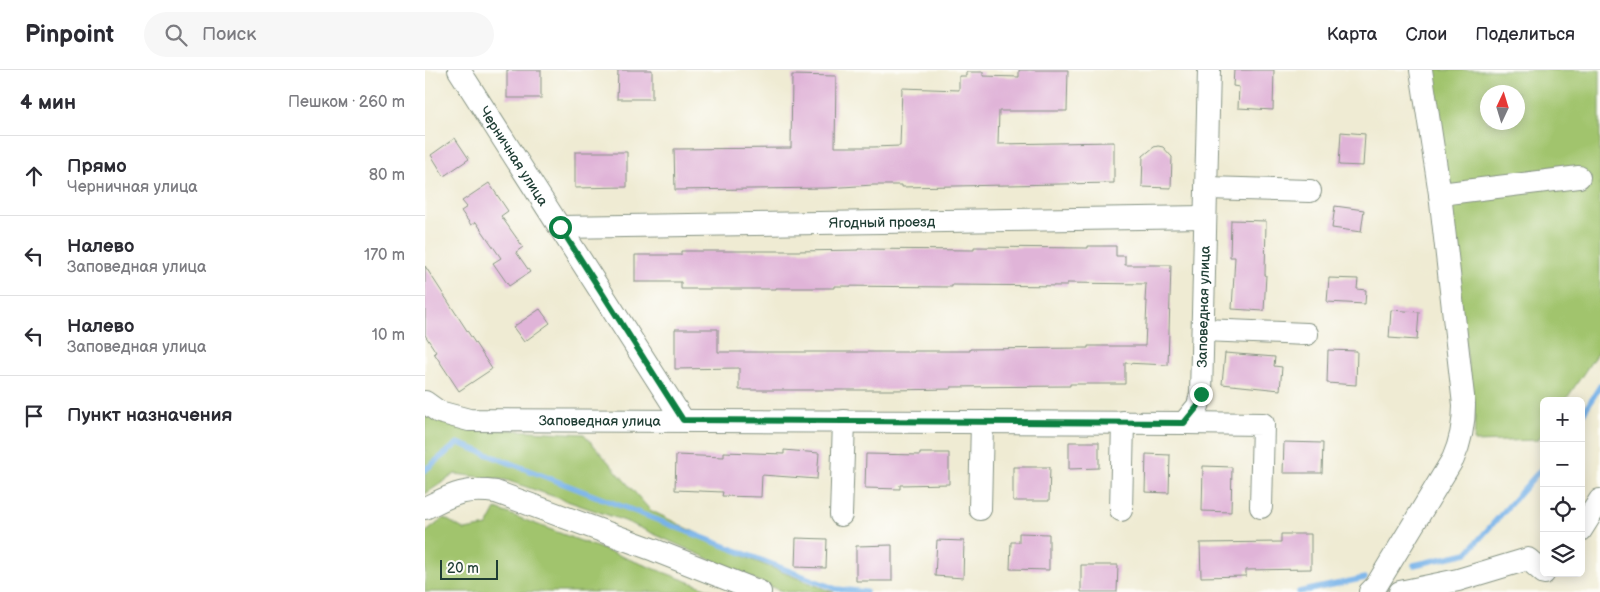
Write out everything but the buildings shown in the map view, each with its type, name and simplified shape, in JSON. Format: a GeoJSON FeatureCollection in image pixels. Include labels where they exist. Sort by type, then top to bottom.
{"type":"FeatureCollection","features":[{"type":"Feature","properties":{"kind":"street","name":"Черничная улица"},"geometry":{"type":"LineString","coordinates":[[459,70],[683,420]]}},
{"type":"Feature","properties":{"kind":"street","name":"Заповедная улица"},"geometry":{"type":"LineString","coordinates":[[432,407],[469,420],[1184,423],[1198,406],[1201,394],[1209,70]]}},
{"type":"Feature","properties":{"kind":"street"},"geometry":{"type":"LineString","coordinates":[[1380,590],[1453,459],[1460,444],[1464,423],[1464,405],[1440,194],[1421,70]]}},
{"type":"Feature","properties":{"kind":"street"},"geometry":{"type":"LineString","coordinates":[[1440,194],[1579,177]]}},
{"type":"Feature","properties":{"kind":"street"},"geometry":{"type":"LineString","coordinates":[[1205,188],[1310,191]]}},
{"type":"Feature","properties":{"kind":"street","name":"Ягодный проезд"},"geometry":{"type":"LineString","coordinates":[[560,227],[1205,216]]}},
{"type":"Feature","properties":{"kind":"street"},"geometry":{"type":"LineString","coordinates":[[1203,330],[1307,334]]}},
{"type":"Feature","properties":{"kind":"street"},"geometry":{"type":"LineString","coordinates":[[841,515],[844,421]]}},
{"type":"Feature","properties":{"kind":"street"},"geometry":{"type":"LineString","coordinates":[[980,509],[983,422]]}},
{"type":"Feature","properties":{"kind":"street"},"geometry":{"type":"LineString","coordinates":[[1121,510],[1123,422]]}},
{"type":"Feature","properties":{"kind":"street"},"geometry":{"type":"LineString","coordinates":[[1184,423],[1263,424],[1261,507]]}},
{"type":"Feature","properties":{"kind":"street"},"geometry":{"type":"LineString","coordinates":[[425,508],[460,492],[480,490],[496,492],[654,550],[760,592]]}},
{"type":"Feature","properties":{"kind":"street"},"geometry":{"type":"LineString","coordinates":[[1585,524],[1600,500]]}},
{"type":"Feature","properties":{"kind":"street"},"geometry":{"type":"LineString","coordinates":[[1400,592],[1458,580],[1528,559],[1548,578]]}},
{"type":"Feature","properties":{"kind":"green space"},"geometry":{"type":"Polygon","coordinates":[[[1429,70],[1600,70],[1600,349],[1568,397],[1540,397],[1540,437],[1538,440],[1474,442],[1475,417],[1429,70]]]}},
{"type":"Feature","properties":{"kind":"green space"},"geometry":{"type":"Polygon","coordinates":[[[425,414],[460,427],[584,434],[650,510],[750,559],[834,592],[785,592],[776,589],[625,521],[506,480],[455,474],[425,494],[425,414]]]}},
{"type":"Feature","properties":{"kind":"green space"},"geometry":{"type":"Polygon","coordinates":[[[496,509],[716,592],[425,592],[425,533],[444,518],[465,530],[487,526],[496,509]]]}},
{"type":"Feature","properties":{"kind":"waterway"},"geometry":{"type":"LineString","coordinates":[[1585,410],[1600,386]]}},
{"type":"Feature","properties":{"kind":"waterway"},"geometry":{"type":"LineString","coordinates":[[425,470],[458,443],[836,589],[866,592]]}},
{"type":"Feature","properties":{"kind":"waterway"},"geometry":{"type":"LineString","coordinates":[[1414,565],[1467,553],[1540,471]]}},
{"type":"Feature","properties":{"kind":"waterway"},"geometry":{"type":"LineString","coordinates":[[1299,592],[1365,578]]}},
{"type":"Feature","properties":{"kind":"route"},"geometry":{"type":"LineString","coordinates":[[560,227],[683,420],[1184,423],[1198,406],[1201,394]]}}]}
